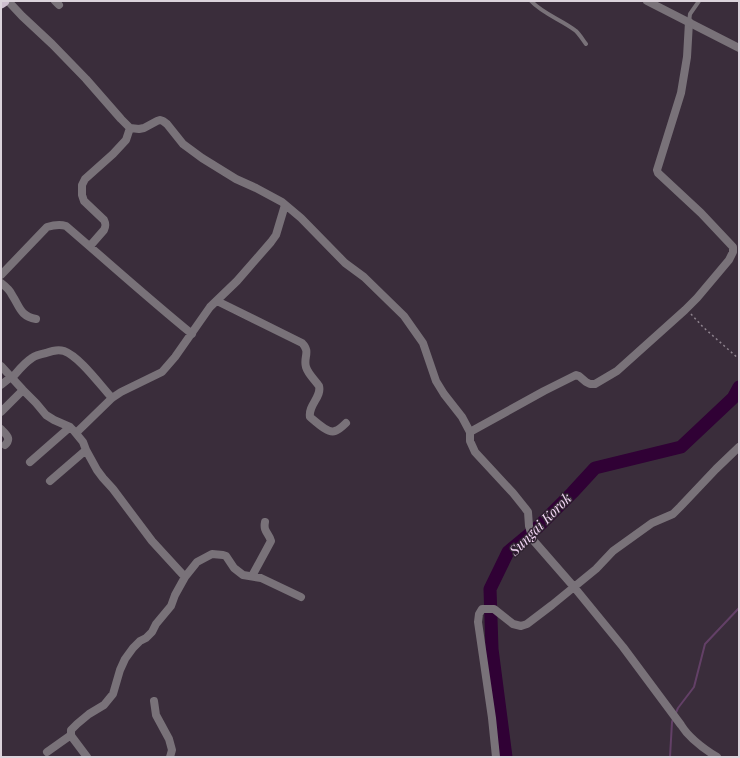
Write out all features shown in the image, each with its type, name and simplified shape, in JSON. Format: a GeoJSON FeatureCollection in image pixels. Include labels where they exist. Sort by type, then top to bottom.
{"type":"FeatureCollection","features":[{"type":"Feature","properties":{"kind":"street"},"geometry":{"type":"LineString","coordinates":[[8,1],[52,44],[130,128],[144,128],[157,121],[163,121],[183,144],[202,158],[236,179],[282,202],[301,218],[345,262],[364,277],[404,316],[423,343],[439,387],[462,417],[470,432],[470,441],[475,452],[514,493],[528,512],[529,526],[533,540],[574,587],[622,647],[686,732],[717,757]]}},
{"type":"Feature","properties":{"kind":"street"},"geometry":{"type":"LineString","coordinates":[[647,1],[739,48]]}},
{"type":"Feature","properties":{"kind":"street"},"geometry":{"type":"LineString","coordinates":[[470,432],[576,375],[590,384],[595,384],[617,371],[685,310],[729,260],[733,252],[733,247],[727,239],[658,173],[657,170],[681,93],[687,58],[689,22]]}},
{"type":"Feature","properties":{"kind":"street"},"geometry":{"type":"LineString","coordinates":[[90,246],[104,230],[106,223],[84,201],[82,195],[82,185],[85,179],[126,140],[130,128]]}},
{"type":"Feature","properties":{"kind":"street"},"geometry":{"type":"LineString","coordinates":[[76,433],[112,398],[128,388],[162,372],[192,334],[210,307],[237,281],[271,242],[276,235],[285,205]]}},
{"type":"Feature","properties":{"kind":"street"},"geometry":{"type":"LineString","coordinates":[[1,275],[47,227],[54,224],[66,226],[192,334]]}},
{"type":"Feature","properties":{"kind":"street"},"geometry":{"type":"LineString","coordinates":[[1,283],[8,288],[24,314],[29,318],[36,319]]}},
{"type":"Feature","properties":{"kind":"street"},"geometry":{"type":"LineString","coordinates":[[216,301],[302,343],[307,350],[307,369],[320,389],[311,408],[309,414],[310,417],[331,432],[335,431],[346,423]]}},
{"type":"Feature","properties":{"kind":"street"},"geometry":{"type":"LineString","coordinates":[[1,385],[12,377],[31,358],[52,351],[61,351],[78,361],[112,398]]}},
{"type":"Feature","properties":{"kind":"street"},"geometry":{"type":"LineString","coordinates":[[1,366],[36,402],[46,415],[70,427],[76,433],[83,442],[97,470],[152,541],[185,577]]}},
{"type":"Feature","properties":{"kind":"street"},"geometry":{"type":"LineString","coordinates":[[1,412],[23,390]]}},
{"type":"Feature","properties":{"kind":"street"},"geometry":{"type":"LineString","coordinates":[[30,462],[70,427]]}},
{"type":"Feature","properties":{"kind":"street"},"geometry":{"type":"LineString","coordinates":[[1,429],[8,440],[5,445]]}},
{"type":"Feature","properties":{"kind":"street"},"geometry":{"type":"LineString","coordinates":[[496,757],[478,614],[482,610],[494,609],[513,624],[521,626],[535,619],[596,569],[618,547],[652,523],[673,514],[739,447]]}},
{"type":"Feature","properties":{"kind":"street"},"geometry":{"type":"LineString","coordinates":[[50,481],[86,450]]}},
{"type":"Feature","properties":{"kind":"street"},"geometry":{"type":"LineString","coordinates":[[252,576],[271,541],[270,537],[264,530],[265,522]]}},
{"type":"Feature","properties":{"kind":"street"},"geometry":{"type":"LineString","coordinates":[[88,757],[75,743],[71,735],[71,730],[89,714],[104,705],[113,694],[125,659],[140,641],[152,632],[156,624],[171,606],[185,577],[197,562],[212,554],[224,555],[234,568],[243,575],[261,578],[301,597]]}},
{"type":"Feature","properties":{"kind":"street"},"geometry":{"type":"LineString","coordinates":[[154,701],[156,715],[169,739],[172,750],[170,757]]}},
{"type":"Feature","properties":{"kind":"street"},"geometry":{"type":"LineString","coordinates":[[47,752],[71,735]]}},
{"type":"Feature","properties":{"kind":"lane"},"geometry":{"type":"LineString","coordinates":[[531,1],[538,8],[577,32],[586,44]]}},
{"type":"Feature","properties":{"kind":"lane"},"geometry":{"type":"LineString","coordinates":[[689,22],[690,14],[699,1]]}},
{"type":"Feature","properties":{"kind":"path"},"geometry":{"type":"LineString","coordinates":[[685,310],[689,312],[703,327],[738,358]]}},
{"type":"Feature","properties":{"kind":"waterway","name":"Sungai Korok"},"geometry":{"type":"LineString","coordinates":[[506,757],[492,649],[490,589],[508,552],[538,527],[595,468],[681,447],[733,398],[739,387]]}},
{"type":"Feature","properties":{"kind":"waterway"},"geometry":{"type":"LineString","coordinates":[[675,715],[678,708],[694,687],[705,644],[739,608]]}},
{"type":"Feature","properties":{"kind":"waterway"},"geometry":{"type":"LineString","coordinates":[[670,757],[673,719]]}}]}
